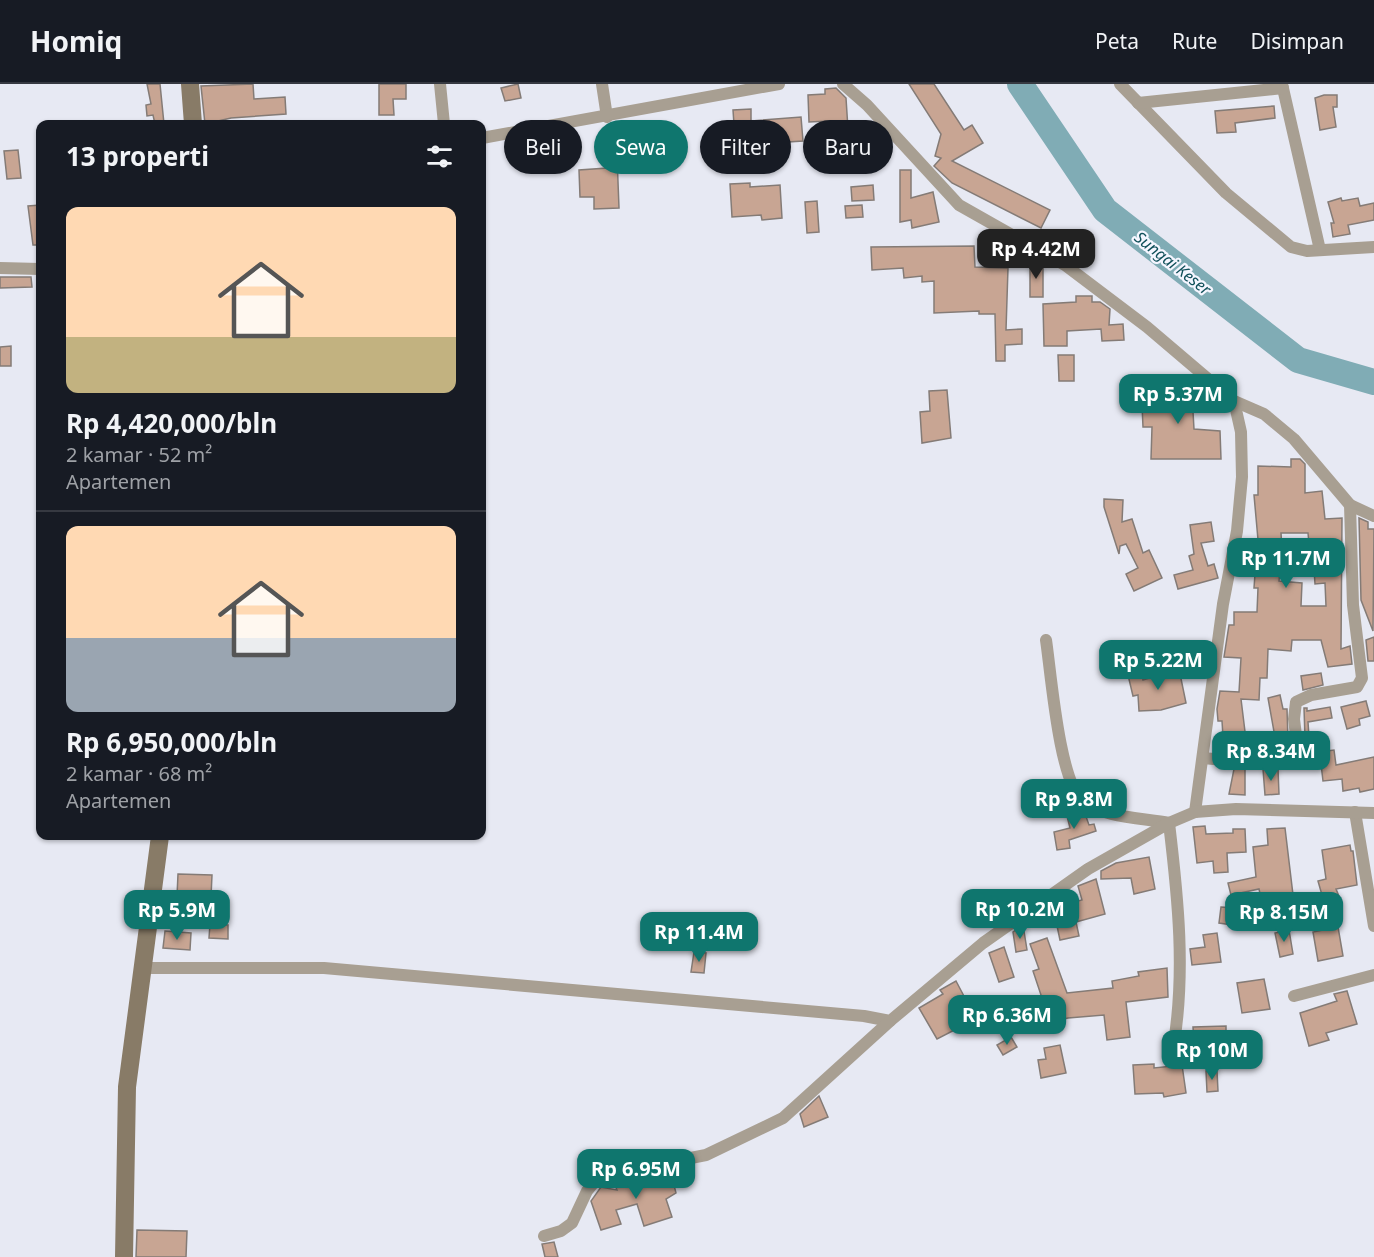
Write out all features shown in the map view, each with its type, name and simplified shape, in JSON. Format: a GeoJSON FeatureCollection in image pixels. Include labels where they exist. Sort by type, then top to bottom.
{"type":"FeatureCollection","features":[{"type":"Feature","properties":{"kind":"street"},"geometry":{"type":"LineString","coordinates":[[190,84],[193,120]]}},
{"type":"Feature","properties":{"kind":"street"},"geometry":{"type":"LineString","coordinates":[[440,84],[444,120]]}},
{"type":"Feature","properties":{"kind":"street"},"geometry":{"type":"LineString","coordinates":[[602,84],[608,117]]}},
{"type":"Feature","properties":{"kind":"street"},"geometry":{"type":"LineString","coordinates":[[486,137],[608,117],[779,84]]}},
{"type":"Feature","properties":{"kind":"street"},"geometry":{"type":"LineString","coordinates":[[843,84],[867,105],[959,205],[1065,265],[1147,327],[1234,401],[1249,405],[1264,414],[1294,439],[1350,505],[1374,516]]}},
{"type":"Feature","properties":{"kind":"street"},"geometry":{"type":"LineString","coordinates":[[1120,84],[1226,193],[1291,247],[1307,251],[1374,247]]}},
{"type":"Feature","properties":{"kind":"street"},"geometry":{"type":"LineString","coordinates":[[1138,103],[1282,86],[1320,250]]}},
{"type":"Feature","properties":{"kind":"street"},"geometry":{"type":"LineString","coordinates":[[0,268],[36,268]]}},
{"type":"Feature","properties":{"kind":"street"},"geometry":{"type":"LineString","coordinates":[[1195,812],[1223,604],[1237,531],[1242,477],[1241,432],[1234,401]]}},
{"type":"Feature","properties":{"kind":"street"},"geometry":{"type":"LineString","coordinates":[[1203,758],[1235,761],[1292,760],[1298,752],[1294,719],[1296,702],[1311,694],[1357,687],[1361,682],[1353,605],[1350,505]]}},
{"type":"Feature","properties":{"kind":"street"},"geometry":{"type":"LineString","coordinates":[[1046,640],[1063,756],[1074,790],[1082,800],[1100,810],[1169,823]]}},
{"type":"Feature","properties":{"kind":"street"},"geometry":{"type":"LineString","coordinates":[[544,1236],[561,1231],[572,1223],[587,1191],[596,1180],[619,1172],[706,1155],[783,1118],[890,1021],[983,943],[1088,869],[1169,823],[1195,812],[1236,809],[1374,813]]}},
{"type":"Feature","properties":{"kind":"street"},"geometry":{"type":"LineString","coordinates":[[1355,812],[1374,926]]}},
{"type":"Feature","properties":{"kind":"street"},"geometry":{"type":"LineString","coordinates":[[1169,823],[1179,900],[1180,992],[1173,1048]]}},
{"type":"Feature","properties":{"kind":"street"},"geometry":{"type":"LineString","coordinates":[[124,1257],[128,1087],[141,968],[159,840]]}},
{"type":"Feature","properties":{"kind":"street"},"geometry":{"type":"LineString","coordinates":[[141,968],[324,968],[864,1016],[890,1021]]}},
{"type":"Feature","properties":{"kind":"street"},"geometry":{"type":"LineString","coordinates":[[1294,996],[1374,975]]}},
{"type":"Feature","properties":{"kind":"building"},"geometry":{"type":"Polygon","coordinates":[[[147,84],[160,84],[164,120],[154,120],[153,115],[147,116],[146,105],[151,104],[147,84]]]}},
{"type":"Feature","properties":{"kind":"building"},"geometry":{"type":"Polygon","coordinates":[[[253,84],[254,99],[285,97],[286,114],[205,120],[201,86],[253,84]]]}},
{"type":"Feature","properties":{"kind":"building"},"geometry":{"type":"Polygon","coordinates":[[[379,84],[406,84],[406,99],[393,99],[394,115],[379,115],[379,84]]]}},
{"type":"Feature","properties":{"kind":"building"},"geometry":{"type":"Polygon","coordinates":[[[518,84],[521,98],[505,101],[501,88],[518,84]]]}},
{"type":"Feature","properties":{"kind":"building"},"geometry":{"type":"Polygon","coordinates":[[[909,84],[934,84],[964,130],[972,125],[983,143],[952,161],[1050,210],[1041,228],[952,183],[934,166],[941,158],[935,156],[941,134],[909,84]]]}},
{"type":"Feature","properties":{"kind":"building"},"geometry":{"type":"Polygon","coordinates":[[[836,88],[846,98],[847,120],[809,120],[808,95],[825,94],[825,89],[836,88]]]}},
{"type":"Feature","properties":{"kind":"building"},"geometry":{"type":"Polygon","coordinates":[[[1337,95],[1337,107],[1333,107],[1336,127],[1320,130],[1315,98],[1337,95]]]}},
{"type":"Feature","properties":{"kind":"building"},"geometry":{"type":"Polygon","coordinates":[[[1274,106],[1275,118],[1235,123],[1236,132],[1217,133],[1215,111],[1274,106]]]}},
{"type":"Feature","properties":{"kind":"building"},"geometry":{"type":"Polygon","coordinates":[[[751,109],[751,120],[734,120],[733,110],[751,109]]]}},
{"type":"Feature","properties":{"kind":"building"},"geometry":{"type":"Polygon","coordinates":[[[801,117],[803,141],[791,142],[791,120],[764,120],[801,117]]]}},
{"type":"Feature","properties":{"kind":"building"},"geometry":{"type":"Polygon","coordinates":[[[18,150],[21,178],[7,179],[4,151],[18,150]]]}},
{"type":"Feature","properties":{"kind":"building"},"geometry":{"type":"Polygon","coordinates":[[[594,169],[594,174],[618,174],[619,208],[594,209],[594,197],[580,197],[579,174],[582,174],[582,170],[594,169]]]}},
{"type":"Feature","properties":{"kind":"building"},"geometry":{"type":"Polygon","coordinates":[[[900,170],[911,170],[911,198],[933,192],[939,222],[912,228],[911,220],[900,222],[900,170]]]}},
{"type":"Feature","properties":{"kind":"building"},"geometry":{"type":"Polygon","coordinates":[[[750,183],[750,187],[780,185],[782,218],[762,220],[761,215],[732,217],[730,184],[750,183]]]}},
{"type":"Feature","properties":{"kind":"building"},"geometry":{"type":"Polygon","coordinates":[[[873,185],[874,200],[852,201],[851,187],[873,185]]]}},
{"type":"Feature","properties":{"kind":"building"},"geometry":{"type":"Polygon","coordinates":[[[1341,198],[1342,201],[1358,198],[1360,206],[1374,203],[1374,220],[1348,225],[1350,234],[1333,237],[1331,223],[1334,223],[1328,202],[1341,198]]]}},
{"type":"Feature","properties":{"kind":"building"},"geometry":{"type":"Polygon","coordinates":[[[817,201],[819,232],[807,233],[805,202],[817,201]]]}},
{"type":"Feature","properties":{"kind":"building"},"geometry":{"type":"Polygon","coordinates":[[[36,205],[36,245],[33,245],[28,206],[36,205]]]}},
{"type":"Feature","properties":{"kind":"building"},"geometry":{"type":"Polygon","coordinates":[[[862,205],[863,217],[846,218],[845,206],[862,205]]]}},
{"type":"Feature","properties":{"kind":"building"},"geometry":{"type":"Polygon","coordinates":[[[974,246],[975,267],[1008,268],[1006,330],[1022,329],[1022,344],[1005,345],[1005,361],[996,361],[995,314],[979,314],[979,311],[934,313],[934,281],[922,282],[922,276],[904,278],[903,268],[872,270],[871,247],[974,246]]]}},
{"type":"Feature","properties":{"kind":"building"},"geometry":{"type":"Polygon","coordinates":[[[1030,264],[1043,264],[1043,297],[1030,297],[1030,264]]]}},
{"type":"Feature","properties":{"kind":"building"},"geometry":{"type":"Polygon","coordinates":[[[0,277],[31,277],[32,287],[0,288],[0,277]]]}},
{"type":"Feature","properties":{"kind":"building"},"geometry":{"type":"Polygon","coordinates":[[[1076,296],[1092,296],[1092,302],[1100,302],[1110,309],[1109,325],[1123,324],[1124,340],[1102,341],[1101,329],[1067,331],[1067,346],[1044,346],[1043,304],[1076,302],[1076,296]]]}},
{"type":"Feature","properties":{"kind":"building"},"geometry":{"type":"Polygon","coordinates":[[[11,346],[11,366],[0,366],[0,347],[11,346]]]}},
{"type":"Feature","properties":{"kind":"building"},"geometry":{"type":"Polygon","coordinates":[[[1058,355],[1074,355],[1074,381],[1059,381],[1058,355]]]}},
{"type":"Feature","properties":{"kind":"building"},"geometry":{"type":"Polygon","coordinates":[[[1172,377],[1191,377],[1194,429],[1220,431],[1221,459],[1151,459],[1152,427],[1143,427],[1142,405],[1150,405],[1149,388],[1172,386],[1172,377]]]}},
{"type":"Feature","properties":{"kind":"building"},"geometry":{"type":"Polygon","coordinates":[[[947,390],[951,438],[922,443],[920,412],[930,411],[929,391],[947,390]]]}},
{"type":"Feature","properties":{"kind":"building"},"geometry":{"type":"Polygon","coordinates":[[[1291,459],[1300,459],[1305,464],[1305,493],[1322,491],[1325,519],[1342,518],[1341,649],[1350,646],[1352,664],[1328,667],[1321,640],[1292,640],[1291,651],[1268,649],[1267,678],[1260,678],[1259,700],[1241,699],[1247,748],[1245,753],[1224,752],[1222,721],[1218,721],[1217,709],[1220,691],[1239,692],[1241,658],[1224,657],[1229,625],[1234,625],[1234,612],[1257,612],[1258,588],[1254,588],[1255,574],[1246,574],[1247,561],[1260,562],[1254,495],[1258,495],[1258,466],[1291,467],[1291,459]],[[1281,533],[1279,581],[1302,583],[1301,606],[1326,606],[1325,583],[1315,584],[1313,554],[1310,554],[1308,533],[1281,533]]]}},
{"type":"Feature","properties":{"kind":"building"},"geometry":{"type":"Polygon","coordinates":[[[1104,499],[1123,500],[1122,522],[1132,519],[1143,553],[1149,550],[1162,578],[1134,591],[1126,574],[1138,568],[1126,544],[1120,546],[1119,554],[1104,507],[1104,499]]]}},
{"type":"Feature","properties":{"kind":"building"},"geometry":{"type":"Polygon","coordinates":[[[1359,518],[1368,522],[1368,529],[1374,529],[1373,631],[1361,600],[1359,518]]]}},
{"type":"Feature","properties":{"kind":"building"},"geometry":{"type":"Polygon","coordinates":[[[1211,522],[1214,541],[1201,543],[1208,566],[1214,564],[1218,578],[1178,589],[1174,575],[1193,570],[1189,556],[1194,554],[1190,525],[1211,522]]]}},
{"type":"Feature","properties":{"kind":"building"},"geometry":{"type":"Polygon","coordinates":[[[1374,637],[1374,661],[1368,661],[1366,640],[1374,637]]]}},
{"type":"Feature","properties":{"kind":"building"},"geometry":{"type":"Polygon","coordinates":[[[1179,669],[1186,703],[1161,710],[1139,711],[1138,695],[1133,696],[1128,675],[1141,671],[1143,680],[1179,669]]]}},
{"type":"Feature","properties":{"kind":"building"},"geometry":{"type":"Polygon","coordinates":[[[1321,673],[1323,685],[1303,690],[1301,676],[1321,673]]]}},
{"type":"Feature","properties":{"kind":"building"},"geometry":{"type":"Polygon","coordinates":[[[1280,695],[1283,709],[1287,709],[1288,741],[1276,743],[1268,698],[1280,695]]]}},
{"type":"Feature","properties":{"kind":"building"},"geometry":{"type":"Polygon","coordinates":[[[1366,701],[1370,716],[1359,719],[1360,725],[1347,729],[1341,707],[1366,701]]]}},
{"type":"Feature","properties":{"kind":"building"},"geometry":{"type":"Polygon","coordinates":[[[1330,707],[1332,718],[1308,722],[1309,737],[1305,738],[1304,708],[1307,708],[1307,711],[1330,707]]]}},
{"type":"Feature","properties":{"kind":"building"},"geometry":{"type":"Polygon","coordinates":[[[1334,750],[1336,765],[1374,757],[1374,789],[1360,792],[1359,788],[1343,791],[1342,779],[1323,781],[1321,764],[1313,765],[1312,753],[1334,750]]]}},
{"type":"Feature","properties":{"kind":"building"},"geometry":{"type":"Polygon","coordinates":[[[1234,769],[1245,769],[1245,795],[1229,794],[1234,769]]]}},
{"type":"Feature","properties":{"kind":"building"},"geometry":{"type":"Polygon","coordinates":[[[1263,769],[1278,769],[1279,794],[1265,795],[1263,769]]]}},
{"type":"Feature","properties":{"kind":"building"},"geometry":{"type":"Polygon","coordinates":[[[1084,811],[1089,825],[1094,824],[1096,831],[1069,840],[1070,848],[1057,850],[1054,832],[1070,828],[1067,816],[1084,811]]]}},
{"type":"Feature","properties":{"kind":"building"},"geometry":{"type":"Polygon","coordinates":[[[1205,826],[1206,834],[1233,833],[1233,829],[1245,829],[1246,852],[1227,853],[1228,872],[1214,873],[1213,861],[1197,863],[1193,827],[1205,826]]]}},
{"type":"Feature","properties":{"kind":"building"},"geometry":{"type":"Polygon","coordinates":[[[1285,828],[1294,903],[1322,895],[1318,881],[1326,879],[1322,850],[1350,845],[1353,851],[1357,885],[1336,889],[1341,901],[1318,909],[1278,915],[1277,910],[1264,912],[1259,889],[1231,895],[1228,883],[1256,877],[1253,847],[1268,845],[1267,829],[1285,828]]]}},
{"type":"Feature","properties":{"kind":"building"},"geometry":{"type":"Polygon","coordinates":[[[1149,857],[1155,889],[1134,894],[1131,878],[1101,879],[1101,871],[1116,863],[1149,857]]]}},
{"type":"Feature","properties":{"kind":"building"},"geometry":{"type":"Polygon","coordinates":[[[178,874],[212,875],[211,897],[177,896],[178,874]]]}},
{"type":"Feature","properties":{"kind":"building"},"geometry":{"type":"Polygon","coordinates":[[[1096,879],[1105,914],[1076,922],[1079,936],[1060,940],[1053,907],[1082,900],[1078,886],[1096,879]]]}},
{"type":"Feature","properties":{"kind":"building"},"geometry":{"type":"Polygon","coordinates":[[[1221,907],[1234,908],[1232,925],[1219,923],[1221,907]]]}},
{"type":"Feature","properties":{"kind":"building"},"geometry":{"type":"Polygon","coordinates":[[[210,924],[228,925],[228,939],[209,938],[210,924]]]}},
{"type":"Feature","properties":{"kind":"building"},"geometry":{"type":"Polygon","coordinates":[[[1023,925],[1027,950],[1016,952],[1013,932],[1023,925]]]}},
{"type":"Feature","properties":{"kind":"building"},"geometry":{"type":"Polygon","coordinates":[[[1338,927],[1343,956],[1318,961],[1313,932],[1338,927]]]}},
{"type":"Feature","properties":{"kind":"building"},"geometry":{"type":"Polygon","coordinates":[[[1289,930],[1293,954],[1280,957],[1275,933],[1289,930]]]}},
{"type":"Feature","properties":{"kind":"building"},"geometry":{"type":"Polygon","coordinates":[[[165,931],[191,933],[190,950],[163,948],[165,931]]]}},
{"type":"Feature","properties":{"kind":"building"},"geometry":{"type":"Polygon","coordinates":[[[1217,933],[1221,962],[1192,965],[1190,949],[1205,947],[1203,935],[1217,933]]]}},
{"type":"Feature","properties":{"kind":"building"},"geometry":{"type":"Polygon","coordinates":[[[1047,938],[1067,993],[1113,988],[1112,981],[1139,976],[1138,972],[1167,968],[1168,997],[1126,1002],[1130,1037],[1107,1040],[1104,1015],[1068,1018],[1037,1025],[1030,1001],[1042,998],[1033,971],[1039,969],[1030,944],[1047,938]]]}},
{"type":"Feature","properties":{"kind":"building"},"geometry":{"type":"Polygon","coordinates":[[[1004,947],[1014,977],[999,982],[989,953],[1004,947]]]}},
{"type":"Feature","properties":{"kind":"building"},"geometry":{"type":"Polygon","coordinates":[[[694,952],[706,953],[704,973],[691,972],[694,952]]]}},
{"type":"Feature","properties":{"kind":"building"},"geometry":{"type":"Polygon","coordinates":[[[1264,979],[1270,1009],[1242,1013],[1237,983],[1264,979]]]}},
{"type":"Feature","properties":{"kind":"building"},"geometry":{"type":"Polygon","coordinates":[[[956,981],[976,1019],[937,1039],[919,1008],[943,994],[940,990],[956,981]]]}},
{"type":"Feature","properties":{"kind":"building"},"geometry":{"type":"Polygon","coordinates":[[[1347,991],[1357,1024],[1326,1033],[1329,1040],[1309,1046],[1300,1013],[1337,1001],[1334,994],[1347,991]]]}},
{"type":"Feature","properties":{"kind":"building"},"geometry":{"type":"Polygon","coordinates":[[[1226,1026],[1226,1042],[1194,1043],[1193,1027],[1226,1026]]]}},
{"type":"Feature","properties":{"kind":"building"},"geometry":{"type":"Polygon","coordinates":[[[1011,1037],[1017,1047],[1003,1055],[997,1045],[1011,1037]]]}},
{"type":"Feature","properties":{"kind":"building"},"geometry":{"type":"Polygon","coordinates":[[[1060,1045],[1066,1073],[1041,1078],[1038,1060],[1046,1059],[1044,1048],[1060,1045]]]}},
{"type":"Feature","properties":{"kind":"building"},"geometry":{"type":"Polygon","coordinates":[[[1154,1064],[1154,1068],[1182,1065],[1186,1093],[1164,1097],[1163,1093],[1135,1094],[1133,1065],[1154,1064]]]}},
{"type":"Feature","properties":{"kind":"building"},"geometry":{"type":"Polygon","coordinates":[[[1206,1071],[1217,1071],[1218,1091],[1207,1092],[1206,1071]]]}},
{"type":"Feature","properties":{"kind":"building"},"geometry":{"type":"Polygon","coordinates":[[[819,1096],[828,1117],[804,1127],[800,1114],[819,1096]]]}},
{"type":"Feature","properties":{"kind":"building"},"geometry":{"type":"Polygon","coordinates":[[[670,1170],[676,1193],[666,1199],[672,1217],[644,1226],[637,1204],[616,1210],[621,1224],[601,1230],[591,1201],[601,1187],[617,1190],[615,1185],[670,1170]]]}},
{"type":"Feature","properties":{"kind":"building"},"geometry":{"type":"Polygon","coordinates":[[[137,1230],[187,1231],[186,1257],[136,1257],[137,1230]]]}},
{"type":"Feature","properties":{"kind":"building"},"geometry":{"type":"Polygon","coordinates":[[[554,1242],[558,1257],[545,1257],[542,1244],[554,1242]]]}},
{"type":"Feature","properties":{"kind":"waterway","name":"Sungai Keser"},"geometry":{"type":"LineString","coordinates":[[1020,84],[1105,210],[1298,360],[1374,382]]}}]}
